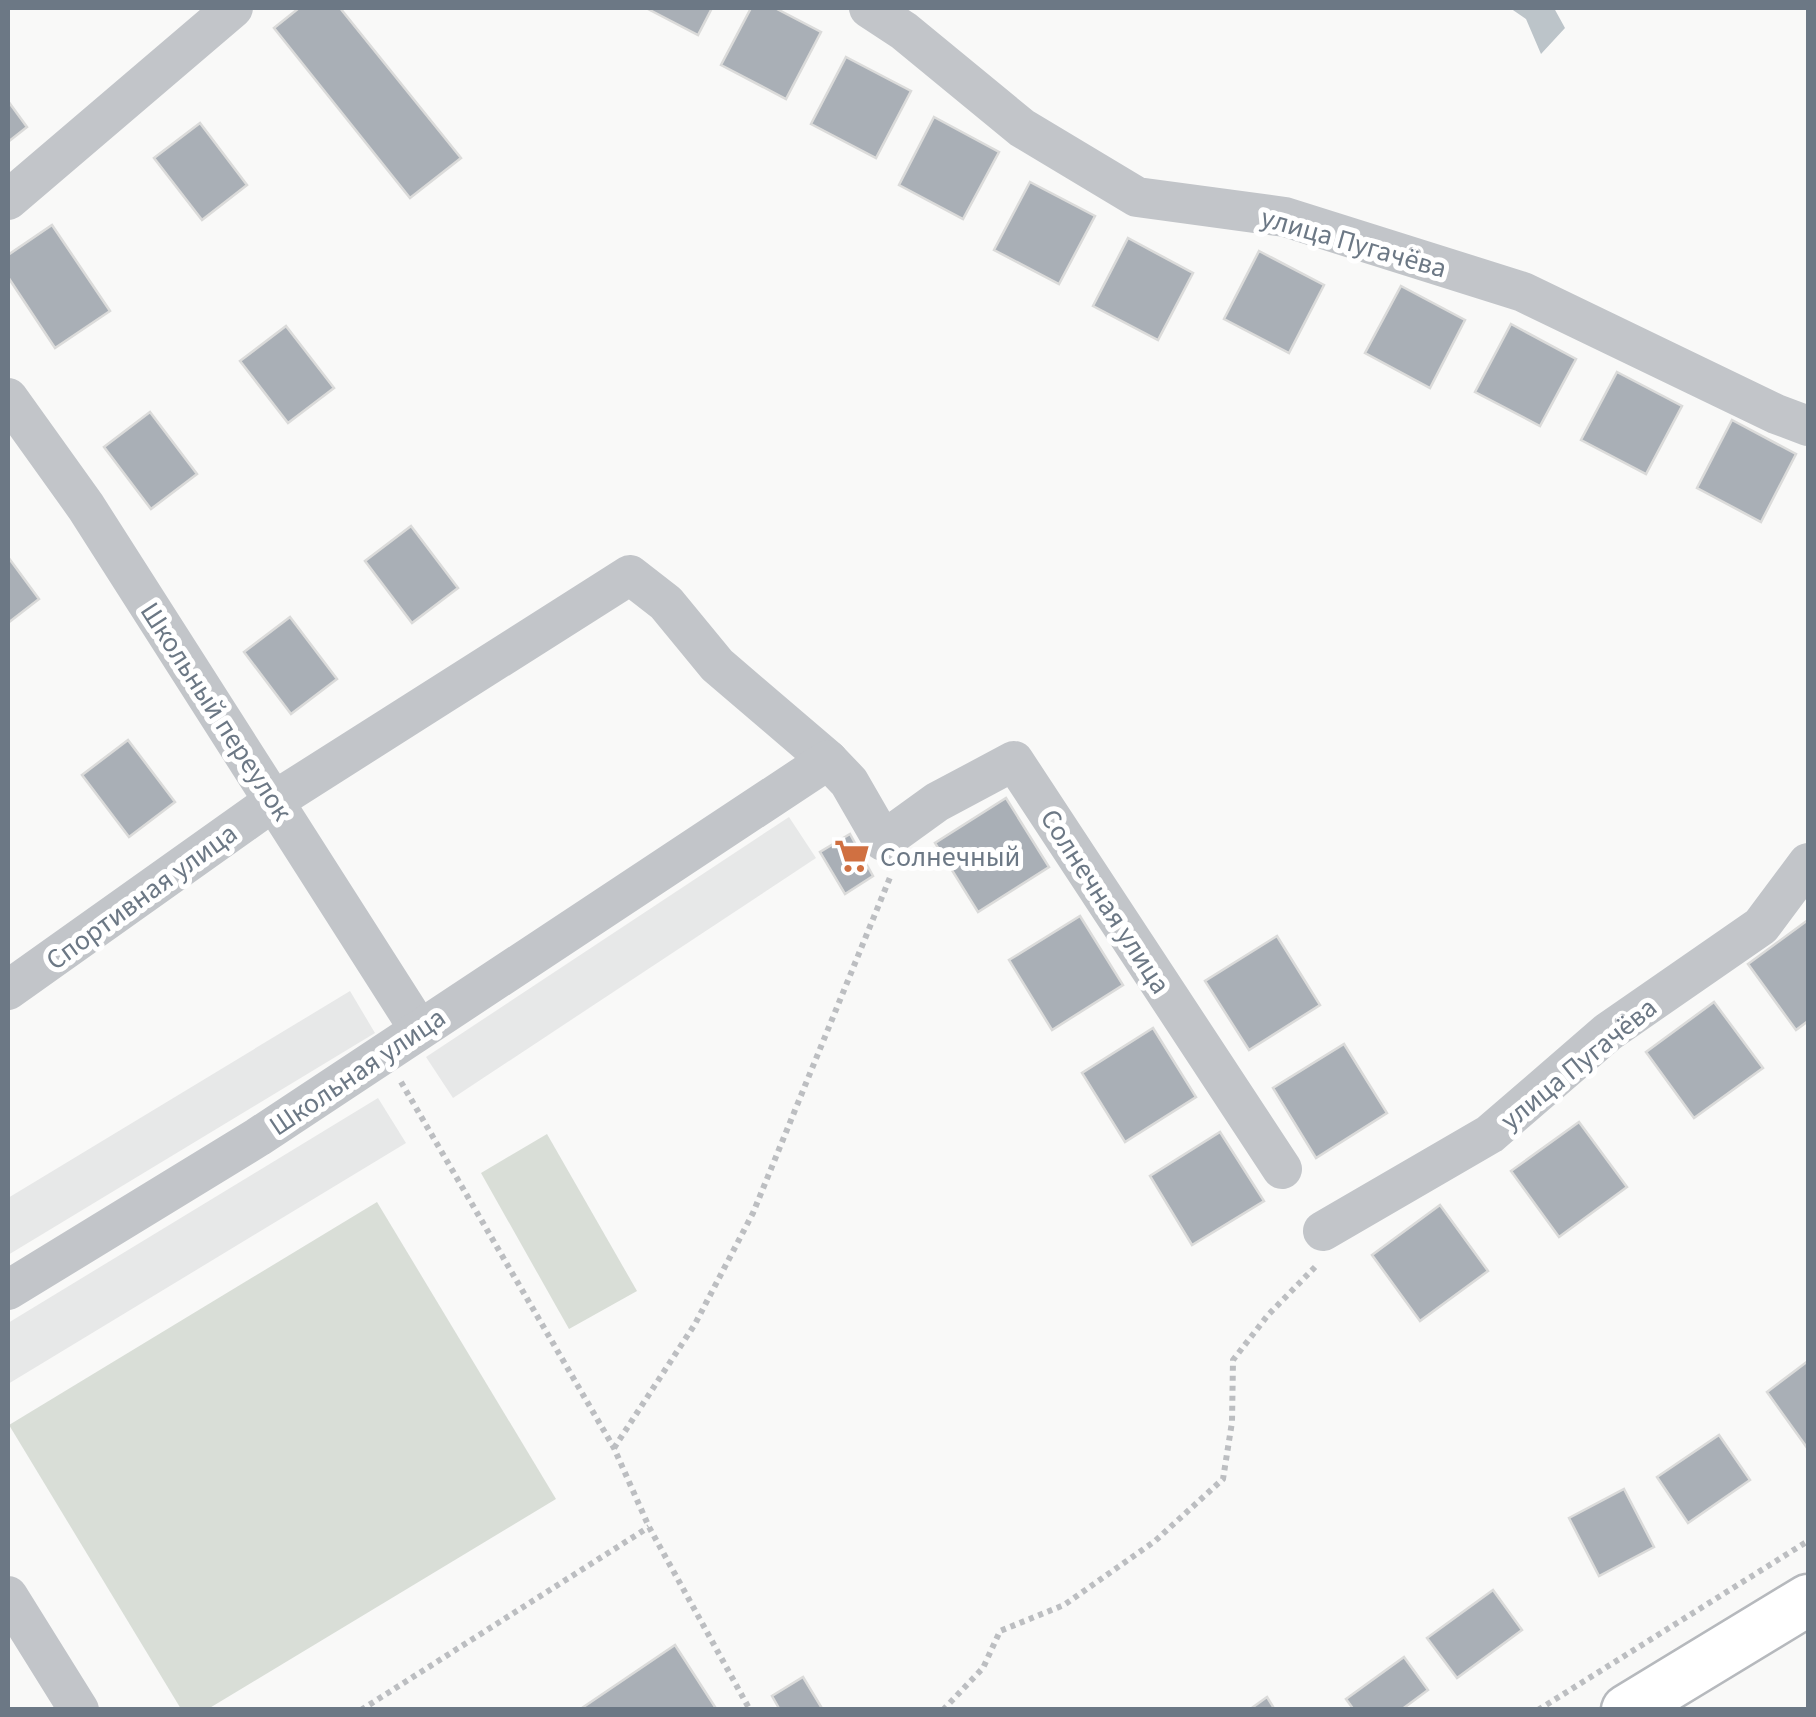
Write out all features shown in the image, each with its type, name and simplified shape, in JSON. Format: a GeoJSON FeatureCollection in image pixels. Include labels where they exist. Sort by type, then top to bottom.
{"type":"FeatureCollection","features":[{"type":"Feature","properties":{"kind":"main road"},"geometry":{"type":"LineString","coordinates":[[1627,1710],[1808,1600]]}},
{"type":"Feature","properties":{"kind":"street"},"geometry":{"type":"LineString","coordinates":[[8,200],[233,8]]}},
{"type":"Feature","properties":{"kind":"street","name":"улица Пугачёва"},"geometry":{"type":"LineString","coordinates":[[869,8],[904,31],[1022,128],[1138,196],[1285,218],[1523,292],[1808,426]]}},
{"type":"Feature","properties":{"kind":"street","name":"Школьный переулок"},"geometry":{"type":"LineString","coordinates":[[8,398],[86,507],[419,1030]]}},
{"type":"Feature","properties":{"kind":"street","name":"Спортивная улица"},"geometry":{"type":"LineString","coordinates":[[8,990],[274,801],[630,575],[666,603],[717,665],[828,760]]}},
{"type":"Feature","properties":{"kind":"street"},"geometry":{"type":"LineString","coordinates":[[828,760],[849,782],[883,840]]}},
{"type":"Feature","properties":{"kind":"street","name":"Школьная улица"},"geometry":{"type":"LineString","coordinates":[[8,1290],[258,1137],[828,760]]}},
{"type":"Feature","properties":{"kind":"street","name":"Солнечная улица"},"geometry":{"type":"LineString","coordinates":[[883,840],[937,802],[1014,761],[1282,1169]]}},
{"type":"Feature","properties":{"kind":"street","name":"улица Пугачёва"},"geometry":{"type":"LineString","coordinates":[[1323,1231],[1490,1134],[1608,1032],[1761,926],[1808,863]]}},
{"type":"Feature","properties":{"kind":"street"},"geometry":{"type":"LineString","coordinates":[[8,1596],[79,1710]]}},
{"type":"Feature","properties":{"kind":"path"},"geometry":{"type":"LineString","coordinates":[[614,1448],[695,1324],[753,1214],[892,871],[883,840]]}},
{"type":"Feature","properties":{"kind":"path"},"geometry":{"type":"LineString","coordinates":[[384,1053],[614,1448],[649,1527],[750,1710]]}},
{"type":"Feature","properties":{"kind":"path"},"geometry":{"type":"LineString","coordinates":[[943,1710],[983,1668],[1000,1631],[1064,1605],[1155,1541],[1222,1480],[1232,1422],[1232,1360],[1268,1315],[1317,1268],[1323,1231]]}},
{"type":"Feature","properties":{"kind":"path"},"geometry":{"type":"LineString","coordinates":[[361,1710],[649,1527]]}},
{"type":"Feature","properties":{"kind":"path"},"geometry":{"type":"LineString","coordinates":[[1538,1710],[1808,1541]]}},
{"type":"Feature","properties":{"kind":"shaded area"},"geometry":{"type":"Polygon","coordinates":[[[1510,8],[1554,8],[1565,28],[1541,54],[1526,19],[1510,8]]]}},
{"type":"Feature","properties":{"kind":"shaded area"},"geometry":{"type":"Polygon","coordinates":[[[789,817],[816,858],[453,1098],[426,1057],[789,817]]]}},
{"type":"Feature","properties":{"kind":"shaded area"},"geometry":{"type":"Polygon","coordinates":[[[350,991],[375,1033],[8,1255],[8,1198],[350,991]]]}},
{"type":"Feature","properties":{"kind":"shaded area"},"geometry":{"type":"Polygon","coordinates":[[[378,1098],[406,1143],[8,1384],[8,1323],[378,1098]]]}},
{"type":"Feature","properties":{"kind":"shaded area"},"geometry":{"type":"Polygon","coordinates":[[[547,1134],[637,1291],[569,1329],[481,1173],[547,1134]]]}},
{"type":"Feature","properties":{"kind":"shaded area"},"geometry":{"type":"Polygon","coordinates":[[[377,1202],[556,1499],[208,1709],[181,1709],[9,1425],[377,1202]]]}},
{"type":"Feature","properties":{"kind":"building"},"geometry":{"type":"Polygon","coordinates":[[[299,8],[340,8],[461,158],[410,198],[274,28],[299,8]]]}},
{"type":"Feature","properties":{"kind":"building"},"geometry":{"type":"Polygon","coordinates":[[[646,8],[712,8],[698,35],[646,8]]]}},
{"type":"Feature","properties":{"kind":"building"},"geometry":{"type":"Polygon","coordinates":[[[751,8],[775,8],[821,32],[786,99],[721,65],[751,8]]]}},
{"type":"Feature","properties":{"kind":"building"},"geometry":{"type":"Polygon","coordinates":[[[846,57],[911,91],[876,158],[811,124],[846,57]]]}},
{"type":"Feature","properties":{"kind":"building"},"geometry":{"type":"Polygon","coordinates":[[[8,101],[27,127],[8,142],[8,101]]]}},
{"type":"Feature","properties":{"kind":"building"},"geometry":{"type":"Polygon","coordinates":[[[934,117],[999,152],[963,219],[899,185],[934,117]]]}},
{"type":"Feature","properties":{"kind":"building"},"geometry":{"type":"Polygon","coordinates":[[[200,123],[247,185],[202,220],[154,158],[200,123]]]}},
{"type":"Feature","properties":{"kind":"building"},"geometry":{"type":"Polygon","coordinates":[[[1030,182],[1095,216],[1059,284],[994,250],[1030,182]]]}},
{"type":"Feature","properties":{"kind":"building"},"geometry":{"type":"Polygon","coordinates":[[[52,225],[110,311],[55,348],[8,277],[8,255],[52,225]]]}},
{"type":"Feature","properties":{"kind":"building"},"geometry":{"type":"Polygon","coordinates":[[[1128,238],[1193,273],[1158,340],[1093,306],[1128,238]]]}},
{"type":"Feature","properties":{"kind":"building"},"geometry":{"type":"Polygon","coordinates":[[[1259,251],[1324,285],[1289,353],[1224,319],[1259,251]]]}},
{"type":"Feature","properties":{"kind":"building"},"geometry":{"type":"Polygon","coordinates":[[[1401,286],[1465,320],[1430,388],[1365,353],[1401,286]]]}},
{"type":"Feature","properties":{"kind":"building"},"geometry":{"type":"Polygon","coordinates":[[[1511,324],[1576,359],[1540,426],[1475,392],[1511,324]]]}},
{"type":"Feature","properties":{"kind":"building"},"geometry":{"type":"Polygon","coordinates":[[[286,326],[334,388],[288,423],[240,361],[286,326]]]}},
{"type":"Feature","properties":{"kind":"building"},"geometry":{"type":"Polygon","coordinates":[[[1617,372],[1682,406],[1646,474],[1581,440],[1617,372]]]}},
{"type":"Feature","properties":{"kind":"building"},"geometry":{"type":"Polygon","coordinates":[[[150,412],[197,474],[151,509],[104,447],[150,412]]]}},
{"type":"Feature","properties":{"kind":"building"},"geometry":{"type":"Polygon","coordinates":[[[1732,420],[1796,454],[1761,522],[1697,488],[1732,420]]]}},
{"type":"Feature","properties":{"kind":"building"},"geometry":{"type":"Polygon","coordinates":[[[411,526],[458,588],[412,623],[365,561],[411,526]]]}},
{"type":"Feature","properties":{"kind":"building"},"geometry":{"type":"Polygon","coordinates":[[[8,557],[39,599],[8,623],[8,557]]]}},
{"type":"Feature","properties":{"kind":"building"},"geometry":{"type":"Polygon","coordinates":[[[290,617],[337,679],[291,714],[244,652],[290,617]]]}},
{"type":"Feature","properties":{"kind":"building"},"geometry":{"type":"Polygon","coordinates":[[[128,740],[175,802],[129,837],[82,775],[128,740]]]}},
{"type":"Feature","properties":{"kind":"building"},"geometry":{"type":"Polygon","coordinates":[[[1006,798],[1049,867],[978,912],[935,843],[1006,798]]]}},
{"type":"Feature","properties":{"kind":"building"},"geometry":{"type":"Polygon","coordinates":[[[850,834],[873,876],[845,894],[820,852],[850,834]]]}},
{"type":"Feature","properties":{"kind":"building"},"geometry":{"type":"Polygon","coordinates":[[[1080,916],[1123,985],[1052,1030],[1009,960],[1080,916]]]}},
{"type":"Feature","properties":{"kind":"building"},"geometry":{"type":"Polygon","coordinates":[[[1808,920],[1808,1021],[1796,1030],[1748,964],[1808,920]]]}},
{"type":"Feature","properties":{"kind":"building"},"geometry":{"type":"Polygon","coordinates":[[[1277,936],[1320,1005],[1249,1050],[1205,981],[1277,936]]]}},
{"type":"Feature","properties":{"kind":"building"},"geometry":{"type":"Polygon","coordinates":[[[1714,1002],[1763,1068],[1694,1118],[1646,1052],[1714,1002]]]}},
{"type":"Feature","properties":{"kind":"building"},"geometry":{"type":"Polygon","coordinates":[[[1153,1028],[1196,1097],[1125,1142],[1082,1073],[1153,1028]]]}},
{"type":"Feature","properties":{"kind":"building"},"geometry":{"type":"Polygon","coordinates":[[[1344,1044],[1387,1113],[1316,1158],[1273,1088],[1344,1044]]]}},
{"type":"Feature","properties":{"kind":"building"},"geometry":{"type":"Polygon","coordinates":[[[1579,1122],[1627,1187],[1559,1237],[1511,1171],[1579,1122]]]}},
{"type":"Feature","properties":{"kind":"building"},"geometry":{"type":"Polygon","coordinates":[[[1220,1132],[1264,1201],[1192,1245],[1150,1176],[1220,1132]]]}},
{"type":"Feature","properties":{"kind":"building"},"geometry":{"type":"Polygon","coordinates":[[[1440,1205],[1488,1271],[1420,1321],[1372,1255],[1440,1205]]]}},
{"type":"Feature","properties":{"kind":"building"},"geometry":{"type":"Polygon","coordinates":[[[1808,1361],[1808,1449],[1767,1392],[1808,1361]]]}},
{"type":"Feature","properties":{"kind":"building"},"geometry":{"type":"Polygon","coordinates":[[[1719,1435],[1750,1480],[1688,1523],[1657,1477],[1719,1435]]]}},
{"type":"Feature","properties":{"kind":"building"},"geometry":{"type":"Polygon","coordinates":[[[1624,1489],[1654,1547],[1599,1576],[1569,1518],[1624,1489]]]}},
{"type":"Feature","properties":{"kind":"building"},"geometry":{"type":"Polygon","coordinates":[[[1493,1590],[1522,1630],[1457,1678],[1427,1638],[1493,1590]]]}},
{"type":"Feature","properties":{"kind":"building"},"geometry":{"type":"Polygon","coordinates":[[[675,1645],[717,1710],[579,1710],[675,1645]]]}},
{"type":"Feature","properties":{"kind":"building"},"geometry":{"type":"Polygon","coordinates":[[[1404,1657],[1428,1690],[1401,1710],[1354,1710],[1346,1699],[1404,1657]]]}},
{"type":"Feature","properties":{"kind":"building"},"geometry":{"type":"Polygon","coordinates":[[[803,1677],[823,1710],[780,1710],[772,1696],[803,1677]]]}},
{"type":"Feature","properties":{"kind":"building"},"geometry":{"type":"Polygon","coordinates":[[[1267,1697],[1275,1710],[1249,1710],[1267,1697]]]}},
{"type":"Feature","properties":{"kind":"place","name":"Солнечный"},"geometry":{"type":"Point","coordinates":[852,856]}}]}
